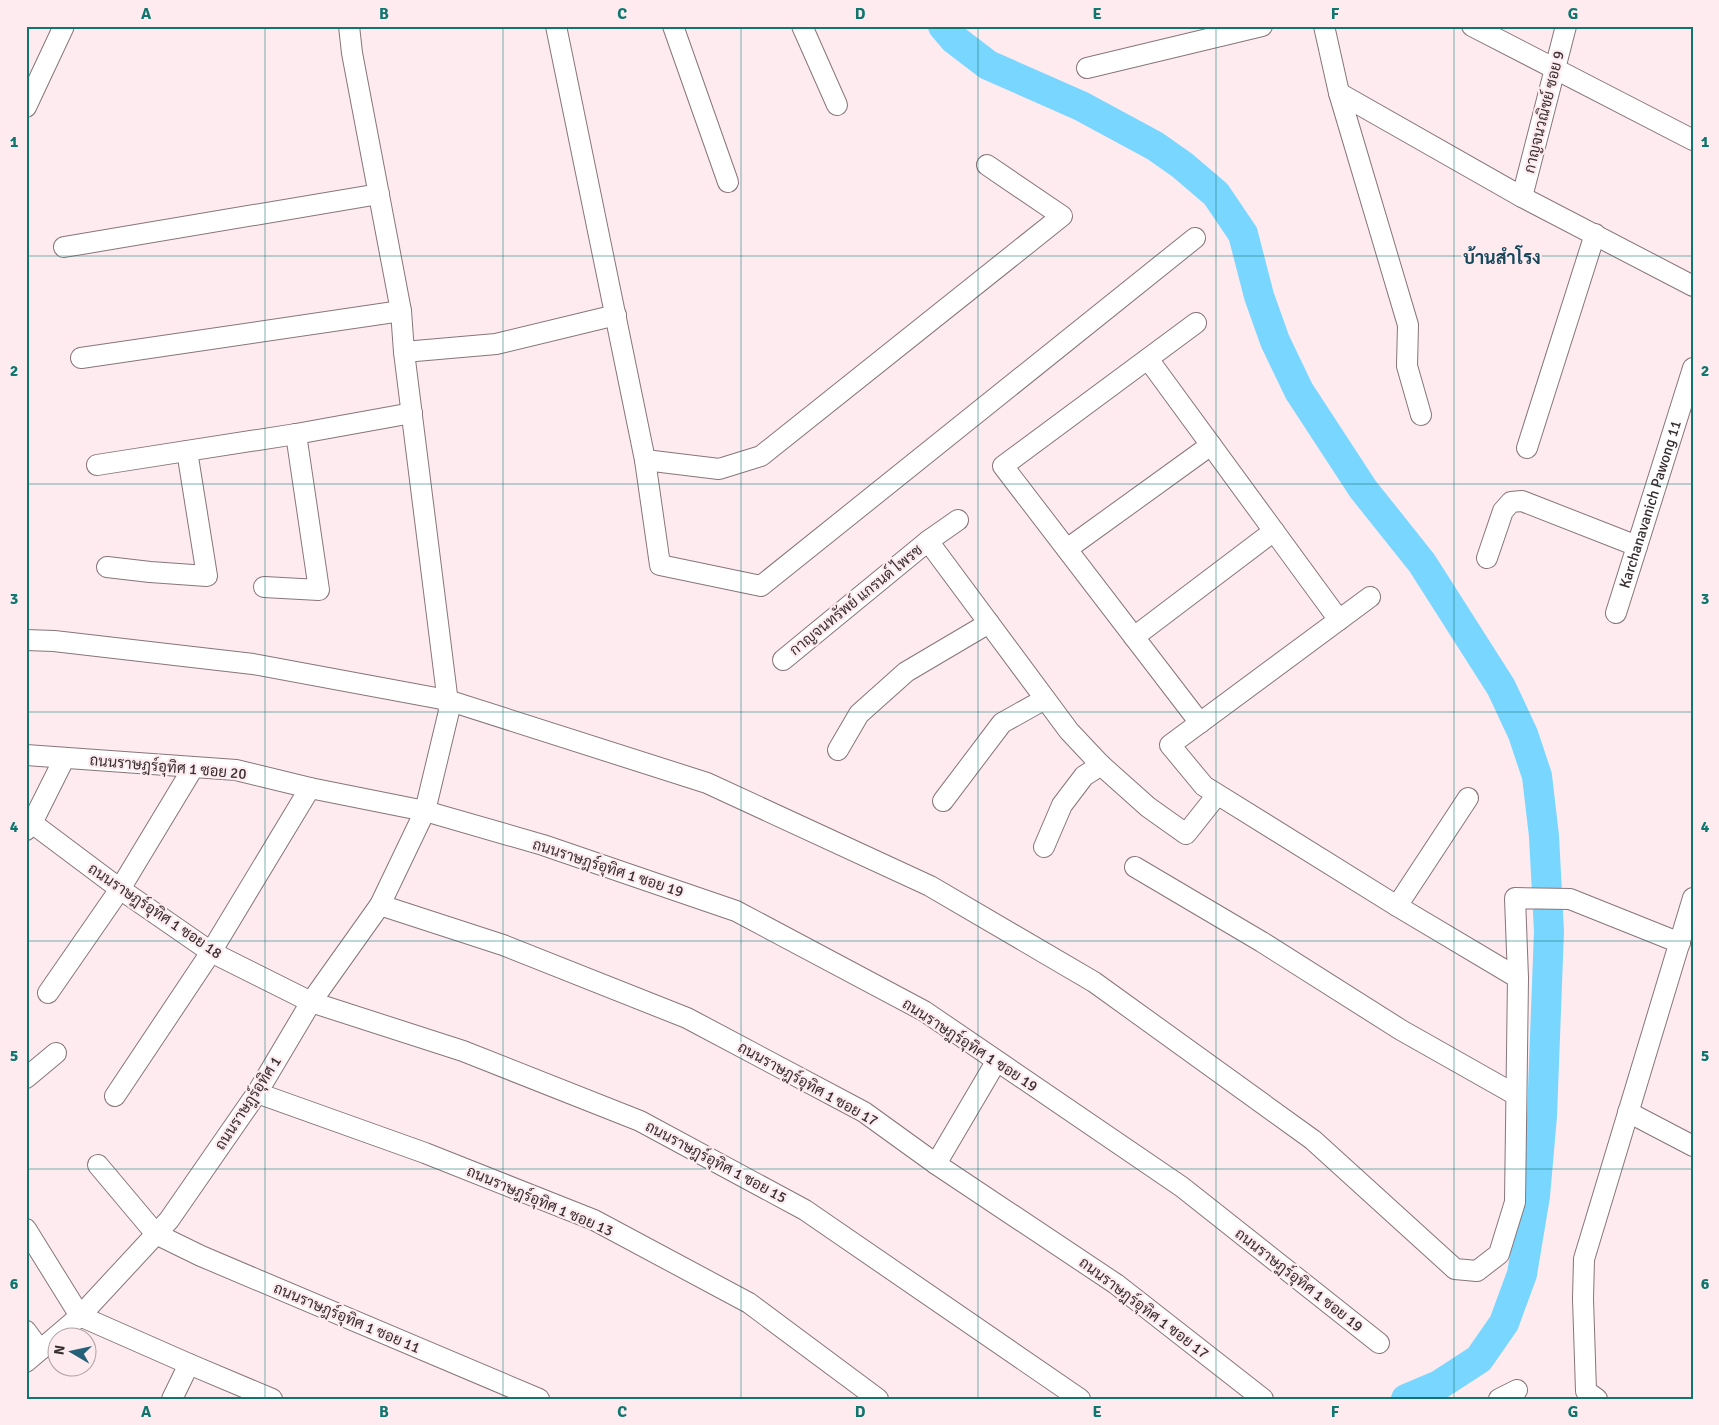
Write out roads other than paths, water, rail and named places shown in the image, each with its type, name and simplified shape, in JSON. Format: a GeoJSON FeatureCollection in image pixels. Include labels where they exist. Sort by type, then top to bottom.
{"type":"FeatureCollection","features":[{"type":"Feature","properties":{"kind":"street"},"geometry":{"type":"LineString","coordinates":[[26,107],[64,26]]}},
{"type":"Feature","properties":{"kind":"street","name":"ถนนราษฎร์อุทิศ 1"},"geometry":{"type":"LineString","coordinates":[[33,1356],[80,1316],[169,1220],[257,1092],[311,1002],[380,904],[425,811],[449,711],[404,352],[402,311],[352,53],[349,26]]}},
{"type":"Feature","properties":{"kind":"street"},"geometry":{"type":"LineString","coordinates":[[556,26],[645,460],[660,565],[761,586],[1194,238]]}},
{"type":"Feature","properties":{"kind":"street"},"geometry":{"type":"LineString","coordinates":[[673,26],[728,182]]}},
{"type":"Feature","properties":{"kind":"street"},"geometry":{"type":"LineString","coordinates":[[802,26],[837,105]]}},
{"type":"Feature","properties":{"kind":"street"},"geometry":{"type":"LineString","coordinates":[[1087,68],[1262,26]]}},
{"type":"Feature","properties":{"kind":"street"},"geometry":{"type":"LineString","coordinates":[[1324,26],[1339,93],[1408,325],[1407,366],[1421,416]]}},
{"type":"Feature","properties":{"kind":"street"},"geometry":{"type":"LineString","coordinates":[[1472,26],[1693,140]]}},
{"type":"Feature","properties":{"kind":"street","name":"กาญจนวณิชย์ ซอย 9"},"geometry":{"type":"LineString","coordinates":[[1522,197],[1566,26]]}},
{"type":"Feature","properties":{"kind":"street"},"geometry":{"type":"LineString","coordinates":[[1339,93],[1522,197],[1693,286]]}},
{"type":"Feature","properties":{"kind":"street"},"geometry":{"type":"LineString","coordinates":[[645,460],[719,470],[761,456],[1062,216],[987,165]]}},
{"type":"Feature","properties":{"kind":"street"},"geometry":{"type":"LineString","coordinates":[[64,247],[379,194]]}},
{"type":"Feature","properties":{"kind":"street"},"geometry":{"type":"LineString","coordinates":[[1527,448],[1595,234]]}},
{"type":"Feature","properties":{"kind":"street"},"geometry":{"type":"LineString","coordinates":[[82,358],[402,311]]}},
{"type":"Feature","properties":{"kind":"street"},"geometry":{"type":"LineString","coordinates":[[404,352],[496,344],[616,315]]}},
{"type":"Feature","properties":{"kind":"street"},"geometry":{"type":"LineString","coordinates":[[1196,324],[1003,466],[1200,723]]}},
{"type":"Feature","properties":{"kind":"street"},"geometry":{"type":"LineString","coordinates":[[1148,359],[1339,620]]}},
{"type":"Feature","properties":{"kind":"street","name":"Karchanavanich Pawong 11"},"geometry":{"type":"LineString","coordinates":[[1616,613],[1693,368]]}},
{"type":"Feature","properties":{"kind":"street"},"geometry":{"type":"LineString","coordinates":[[97,465],[296,434],[412,413]]}},
{"type":"Feature","properties":{"kind":"street"},"geometry":{"type":"LineString","coordinates":[[264,586],[319,590],[296,434]]}},
{"type":"Feature","properties":{"kind":"street"},"geometry":{"type":"LineString","coordinates":[[1067,550],[1211,445]]}},
{"type":"Feature","properties":{"kind":"street"},"geometry":{"type":"LineString","coordinates":[[106,567],[207,576],[187,451]]}},
{"type":"Feature","properties":{"kind":"street"},"geometry":{"type":"LineString","coordinates":[[1488,558],[1503,511],[1511,502],[1522,502],[1637,546]]}},
{"type":"Feature","properties":{"kind":"street","name":"กาญจนทรัพย์ แกรนด์ ไพรซ"},"geometry":{"type":"LineString","coordinates":[[783,660],[928,540],[958,520]]}},
{"type":"Feature","properties":{"kind":"street"},"geometry":{"type":"LineString","coordinates":[[1134,637],[1274,531]]}},
{"type":"Feature","properties":{"kind":"street","name":"กาญจนทรัพย์ แกรนด์ ไพรซ"},"geometry":{"type":"LineString","coordinates":[[928,540],[1069,730],[1101,765],[1148,807],[1186,834],[1217,795]]}},
{"type":"Feature","properties":{"kind":"street"},"geometry":{"type":"LineString","coordinates":[[1370,597],[1170,745],[1204,786],[1217,795],[1518,978]]}},
{"type":"Feature","properties":{"kind":"street"},"geometry":{"type":"LineString","coordinates":[[838,750],[859,714],[906,672],[989,623]]}},
{"type":"Feature","properties":{"kind":"street"},"geometry":{"type":"LineString","coordinates":[[26,640],[54,641],[253,664],[447,700],[707,783],[930,886],[1094,982],[1313,1140],[1455,1269],[1477,1271],[1499,1254],[1515,1202],[1518,978],[1515,898],[1570,899],[1680,943]]}},
{"type":"Feature","properties":{"kind":"street"},"geometry":{"type":"LineString","coordinates":[[943,801],[1002,724],[1045,699]]}},
{"type":"Feature","properties":{"kind":"street","name":"ถนนราษฎร์อุทิศ 1 ซอย 20"},"geometry":{"type":"LineString","coordinates":[[26,755],[236,770],[310,788],[425,811]]}},
{"type":"Feature","properties":{"kind":"street"},"geometry":{"type":"LineString","coordinates":[[28,826],[64,759]]}},
{"type":"Feature","properties":{"kind":"street"},"geometry":{"type":"LineString","coordinates":[[1044,847],[1062,806],[1084,776],[1101,765]]}},
{"type":"Feature","properties":{"kind":"street"},"geometry":{"type":"LineString","coordinates":[[48,993],[120,889],[193,768]]}},
{"type":"Feature","properties":{"kind":"street"},"geometry":{"type":"LineString","coordinates":[[115,1096],[211,952],[310,788]]}},
{"type":"Feature","properties":{"kind":"street"},"geometry":{"type":"LineString","coordinates":[[1397,906],[1468,798]]}},
{"type":"Feature","properties":{"kind":"street","name":"ถนนราษฎร์อุทิศ 1 ซอย 19"},"geometry":{"type":"LineString","coordinates":[[425,811],[543,845],[736,911],[924,1011],[996,1062],[1182,1187],[1379,1343]]}},
{"type":"Feature","properties":{"kind":"street","name":"ถนนราษฎร์อุทิศ 1 ซอย 18"},"geometry":{"type":"LineString","coordinates":[[28,826],[211,952],[311,1002]]}},
{"type":"Feature","properties":{"kind":"street"},"geometry":{"type":"LineString","coordinates":[[1135,867],[1262,942],[1402,1030],[1516,1095]]}},
{"type":"Feature","properties":{"kind":"street"},"geometry":{"type":"LineString","coordinates":[[1597,1399],[1586,1391],[1583,1299],[1584,1259],[1693,898]]}},
{"type":"Feature","properties":{"kind":"street","name":"ถนนราษฎร์อุทิศ 1 ซอย 17"},"geometry":{"type":"LineString","coordinates":[[380,904],[503,945],[687,1018],[864,1112],[936,1164],[1116,1284],[1263,1399]]}},
{"type":"Feature","properties":{"kind":"street","name":"ถนนราษฎร์อุทิศ 1 ซอย 15"},"geometry":{"type":"LineString","coordinates":[[311,1002],[463,1051],[640,1121],[805,1210],[1080,1399]]}},
{"type":"Feature","properties":{"kind":"street"},"geometry":{"type":"LineString","coordinates":[[26,1078],[56,1053]]}},
{"type":"Feature","properties":{"kind":"street"},"geometry":{"type":"LineString","coordinates":[[936,1164],[996,1062]]}},
{"type":"Feature","properties":{"kind":"street","name":"ถนนราษฎร์อุทิศ 1 ซอย 13"},"geometry":{"type":"LineString","coordinates":[[257,1092],[425,1153],[594,1220],[749,1303],[878,1399]]}},
{"type":"Feature","properties":{"kind":"street"},"geometry":{"type":"LineString","coordinates":[[1628,1112],[1693,1146]]}},
{"type":"Feature","properties":{"kind":"street"},"geometry":{"type":"LineString","coordinates":[[98,1165],[156,1234]]}},
{"type":"Feature","properties":{"kind":"street"},"geometry":{"type":"LineString","coordinates":[[26,1229],[80,1316],[272,1399]]}},
{"type":"Feature","properties":{"kind":"street","name":"ถนนราษฎร์อุทิศ 1 ซอย 11"},"geometry":{"type":"LineString","coordinates":[[156,1234],[201,1256],[538,1399]]}},
{"type":"Feature","properties":{"kind":"street"},"geometry":{"type":"LineString","coordinates":[[26,1331],[33,1356]]}},
{"type":"Feature","properties":{"kind":"street"},"geometry":{"type":"LineString","coordinates":[[172,1399],[189,1364]]}},
{"type":"Feature","properties":{"kind":"street"},"geometry":{"type":"LineString","coordinates":[[1500,1399],[1518,1390]]}},
{"type":"Feature","properties":{"kind":"waterway"},"geometry":{"type":"LineString","coordinates":[[943,26],[954,39],[988,65],[1081,106],[1155,146],[1182,165],[1216,194],[1243,234],[1259,296],[1275,341],[1299,391],[1363,489],[1422,563],[1501,687],[1523,734],[1537,776],[1544,836],[1549,931],[1542,1116],[1535,1196],[1522,1274],[1504,1323],[1479,1359],[1439,1385],[1406,1399]]}},
{"type":"Feature","properties":{"kind":"district","name":"บ้านสำโรง"},"geometry":{"type":"Point","coordinates":[1502,258]}}]}
